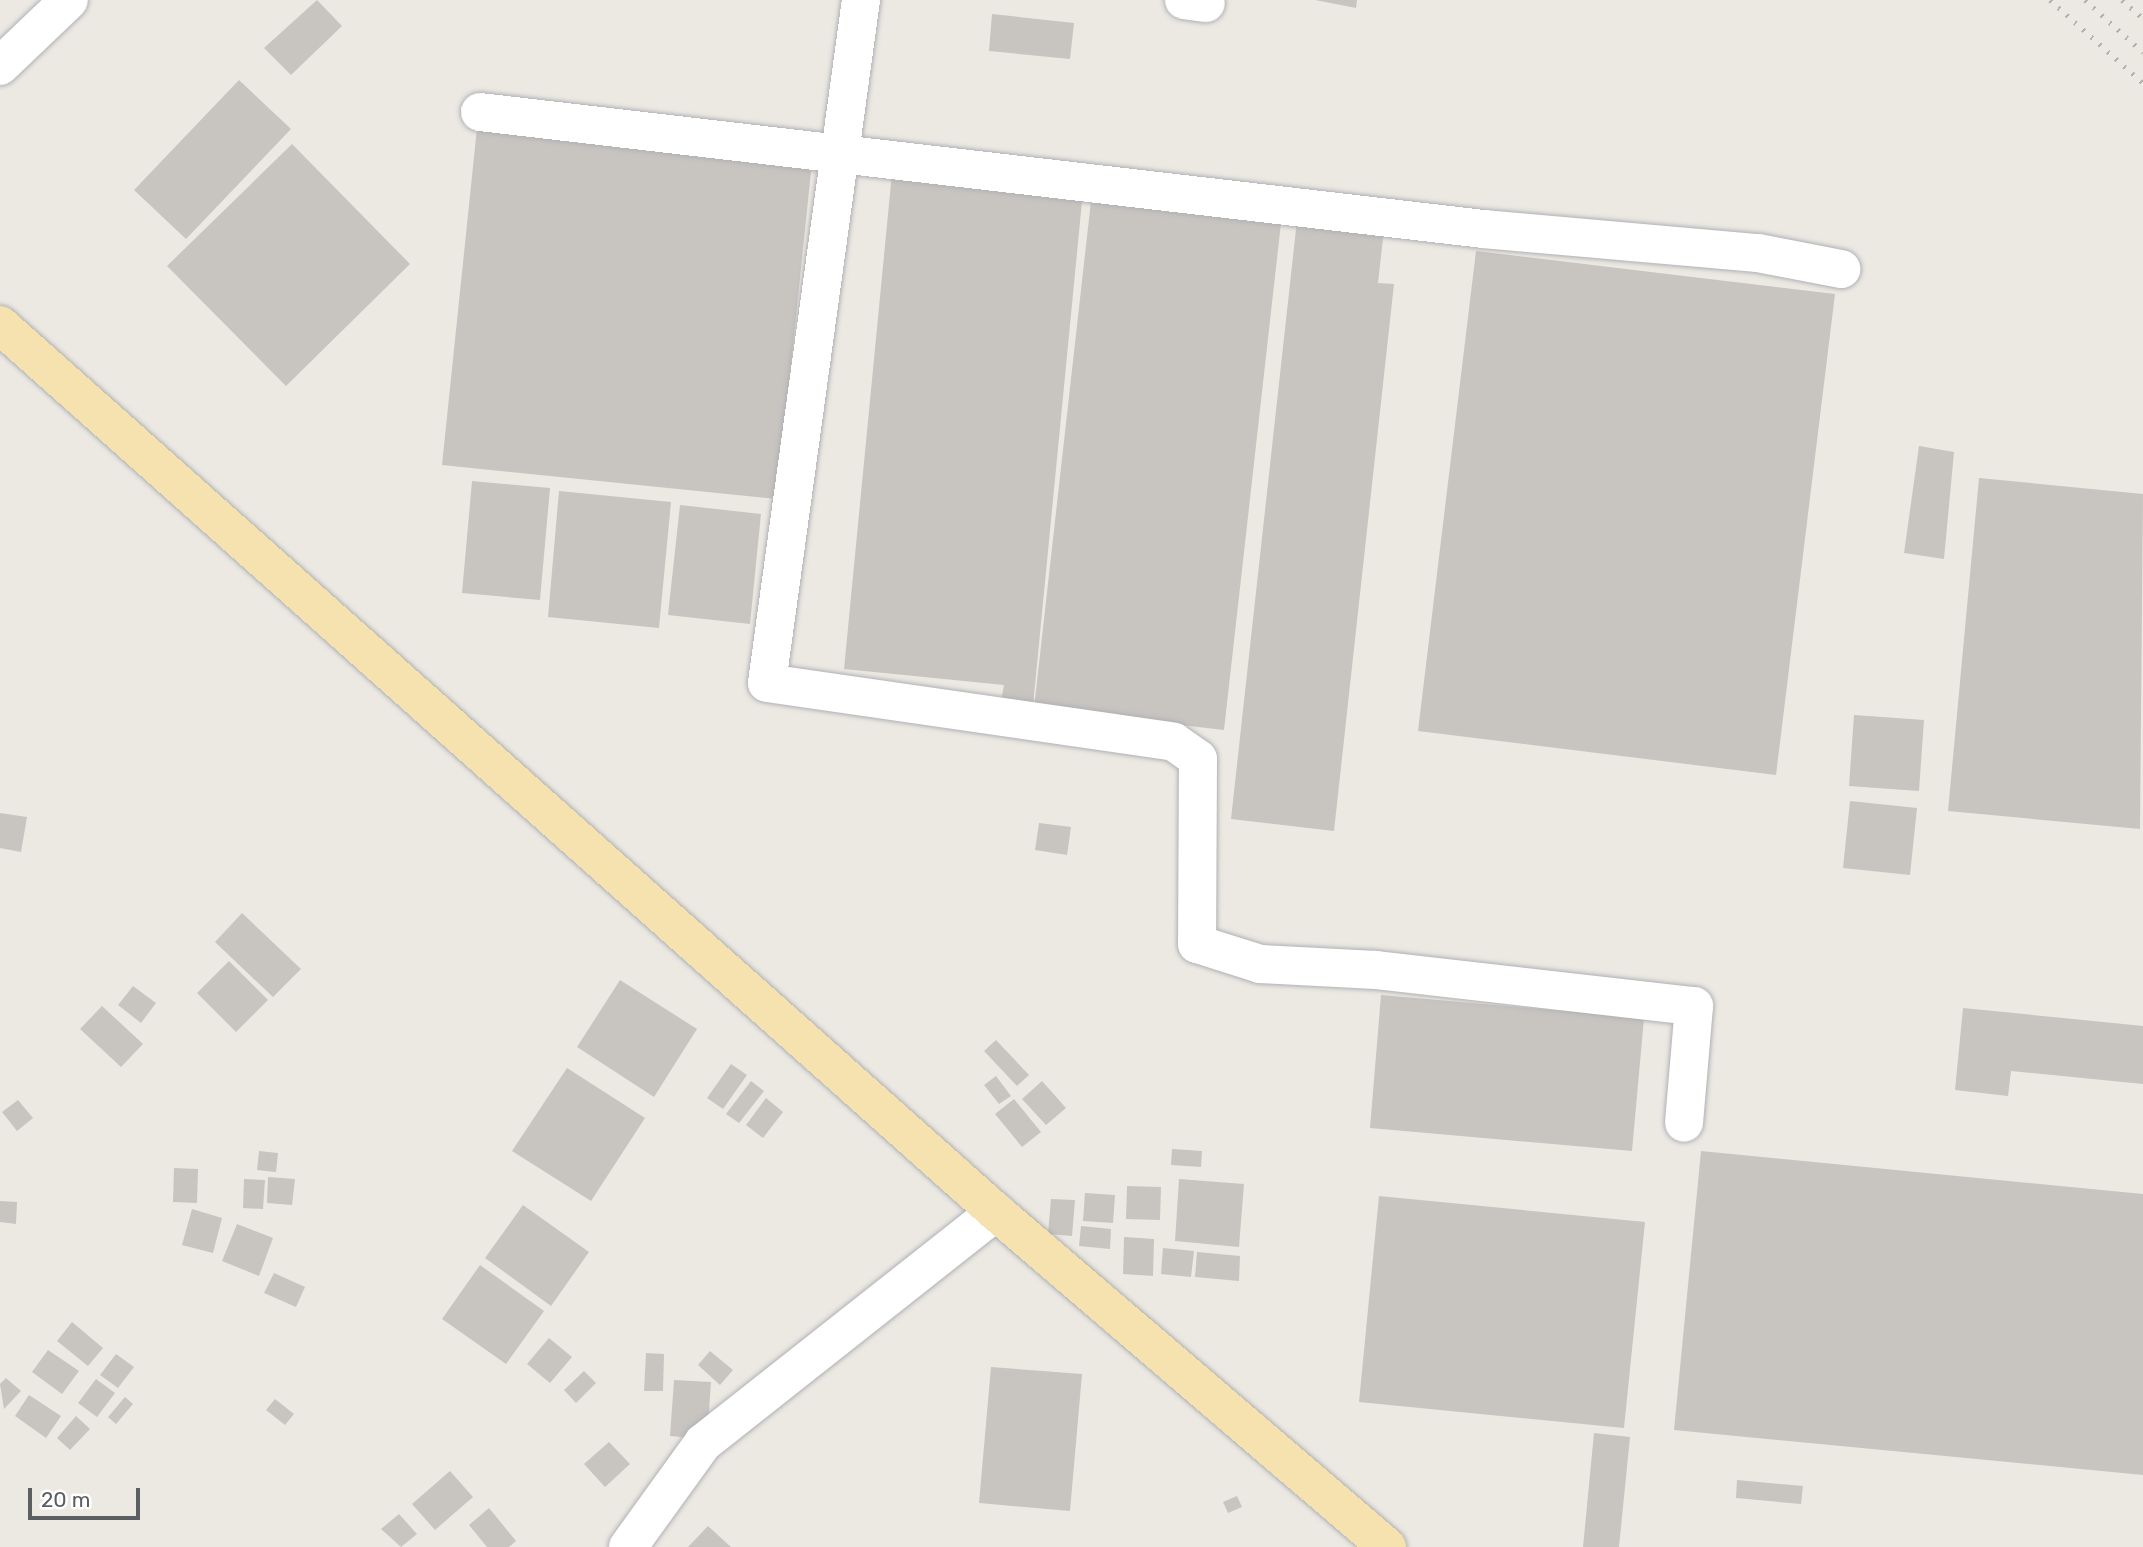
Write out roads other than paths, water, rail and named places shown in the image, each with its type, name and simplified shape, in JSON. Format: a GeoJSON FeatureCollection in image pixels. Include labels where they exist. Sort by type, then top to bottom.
{"type":"FeatureCollection","features":[{"type":"Feature","properties":{"kind":"main road"},"geometry":{"type":"LineString","coordinates":[[0,325],[996,1212],[1387,1547]]}},
{"type":"Feature","properties":{"kind":"street"},"geometry":{"type":"LineString","coordinates":[[0,65],[69,0]]}},
{"type":"Feature","properties":{"kind":"street"},"geometry":{"type":"LineString","coordinates":[[861,0],[767,684],[1174,742],[1198,759],[1197,944],[1260,964],[1376,970],[1694,1006],[1684,1123]]}},
{"type":"Feature","properties":{"kind":"street"},"geometry":{"type":"LineString","coordinates":[[480,112],[1483,229],[1758,253],[1841,269]]}},
{"type":"Feature","properties":{"kind":"street"},"geometry":{"type":"LineString","coordinates":[[628,1547],[703,1443],[996,1212]]}},
{"type":"Feature","properties":{"kind":"railway"},"geometry":{"type":"LineString","coordinates":[[2050,0],[2143,83]]}},
{"type":"Feature","properties":{"kind":"railway"},"geometry":{"type":"LineString","coordinates":[[2085,0],[2143,52]]}},
{"type":"Feature","properties":{"kind":"railway"},"geometry":{"type":"LineString","coordinates":[[2122,0],[2143,18]]}}]}
